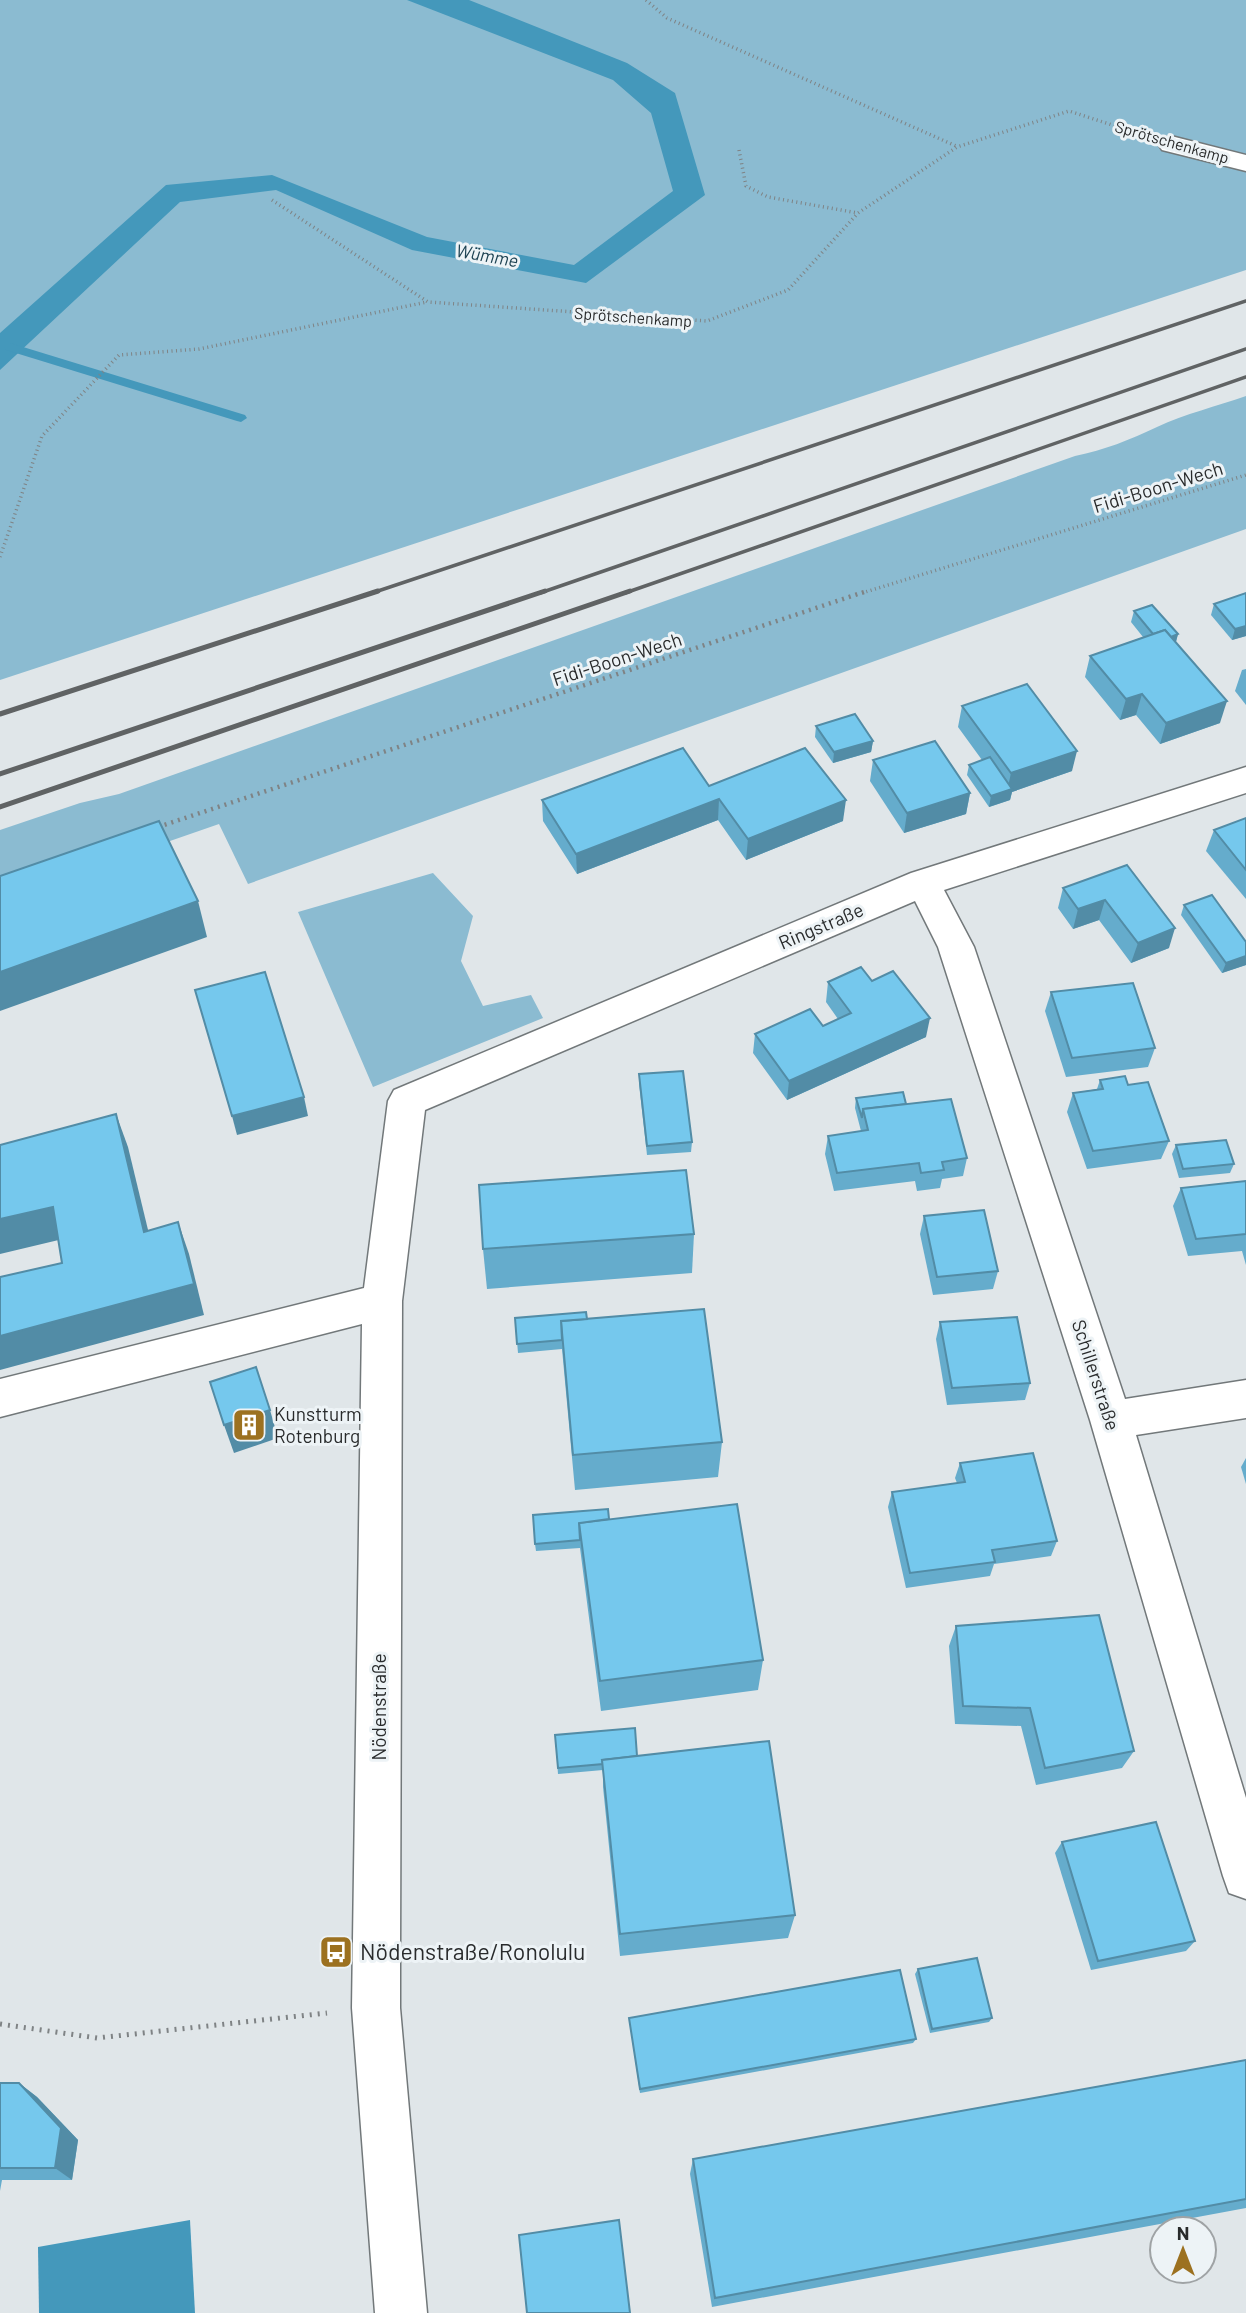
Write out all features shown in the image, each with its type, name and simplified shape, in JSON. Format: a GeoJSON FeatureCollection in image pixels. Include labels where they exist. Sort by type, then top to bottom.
{"type":"FeatureCollection","features":[{"type":"Feature","properties":{"kind":"street","name":"Sprötschenkamp"},"geometry":{"type":"LineString","coordinates":[[1171,144],[1246,163]]}},
{"type":"Feature","properties":{"kind":"street","name":"Ringstraße"},"geometry":{"type":"LineString","coordinates":[[407,1101],[923,883],[1246,780]]}},
{"type":"Feature","properties":{"kind":"street","name":"Schillerstraße"},"geometry":{"type":"LineString","coordinates":[[923,883],[956,947],[1111,1420],[1246,1876]]}},
{"type":"Feature","properties":{"kind":"street","name":"Nödenstraße"},"geometry":{"type":"LineString","coordinates":[[401,2313],[376,2008],[383,1301],[407,1101]]}},
{"type":"Feature","properties":{"kind":"street"},"geometry":{"type":"LineString","coordinates":[[0,1398],[383,1301]]}},
{"type":"Feature","properties":{"kind":"street"},"geometry":{"type":"LineString","coordinates":[[1111,1420],[1246,1399]]}},
{"type":"Feature","properties":{"kind":"path"},"geometry":{"type":"LineString","coordinates":[[646,0],[667,18],[957,147]]}},
{"type":"Feature","properties":{"kind":"path","name":"Sprötschenkamp"},"geometry":{"type":"LineString","coordinates":[[272,200],[428,302],[707,321],[788,290],[859,213],[957,147],[1069,111],[1171,144]]}},
{"type":"Feature","properties":{"kind":"path"},"geometry":{"type":"LineString","coordinates":[[738,150],[746,186],[768,197],[859,213]]}},
{"type":"Feature","properties":{"kind":"path"},"geometry":{"type":"LineString","coordinates":[[0,557],[43,436],[119,355],[200,349],[428,302]]}},
{"type":"Feature","properties":{"kind":"path","name":"Fidi-Boon-Wech"},"geometry":{"type":"LineString","coordinates":[[156,827],[919,574],[1246,475]]}},
{"type":"Feature","properties":{"kind":"path"},"geometry":{"type":"LineString","coordinates":[[0,2024],[97,2038],[376,2008]]}},
{"type":"Feature","properties":{"kind":"shaded area"},"geometry":{"type":"Polygon","coordinates":[[[0,0],[1246,0],[1246,270],[0,680],[0,0]]]}},
{"type":"Feature","properties":{"kind":"shaded area"},"geometry":{"type":"Polygon","coordinates":[[[1246,396],[1246,529],[248,884],[219,824],[0,900],[0,830],[80,803],[119,794],[1075,456],[1117,444],[1179,418],[1246,396]]]}},
{"type":"Feature","properties":{"kind":"shaded area"},"geometry":{"type":"Polygon","coordinates":[[[433,873],[473,916],[461,961],[483,1006],[531,995],[543,1018],[373,1087],[298,912],[433,873]]]}},
{"type":"Feature","properties":{"kind":"water","name":"Wümme"},"geometry":{"type":"Polygon","coordinates":[[[407,0],[469,0],[627,63],[675,93],[705,195],[586,283],[412,250],[276,190],[180,202],[0,370],[0,333],[166,185],[272,175],[427,237],[574,265],[673,191],[651,113],[613,80],[407,0]]]}},
{"type":"Feature","properties":{"kind":"water"},"geometry":{"type":"Polygon","coordinates":[[[190,2220],[195,2313],[39,2313],[38,2247],[190,2220]]]}},
{"type":"Feature","properties":{"kind":"building"},"geometry":{"type":"Polygon","coordinates":[[[1246,593],[1246,626],[1235,629],[1214,604],[1246,593]]]}},
{"type":"Feature","properties":{"kind":"building"},"geometry":{"type":"Polygon","coordinates":[[[1152,605],[1178,634],[1171,637],[1165,630],[1153,634],[1134,611],[1152,605]]]}},
{"type":"Feature","properties":{"kind":"building"},"geometry":{"type":"Polygon","coordinates":[[[1165,630],[1227,701],[1166,723],[1142,694],[1126,699],[1090,656],[1165,630]]]}},
{"type":"Feature","properties":{"kind":"building"},"geometry":{"type":"Polygon","coordinates":[[[1027,684],[1077,751],[1011,773],[962,706],[1027,684]]]}},
{"type":"Feature","properties":{"kind":"building"},"geometry":{"type":"Polygon","coordinates":[[[855,714],[873,741],[834,752],[816,726],[855,714]]]}},
{"type":"Feature","properties":{"kind":"building"},"geometry":{"type":"Polygon","coordinates":[[[935,741],[970,793],[907,813],[873,760],[935,741]]]}},
{"type":"Feature","properties":{"kind":"building"},"geometry":{"type":"Polygon","coordinates":[[[683,748],[709,786],[805,748],[846,800],[748,839],[719,799],[576,854],[542,800],[683,748]]]}},
{"type":"Feature","properties":{"kind":"building"},"geometry":{"type":"Polygon","coordinates":[[[990,757],[1012,789],[991,796],[969,765],[990,757]]]}},
{"type":"Feature","properties":{"kind":"building"},"geometry":{"type":"Polygon","coordinates":[[[1246,818],[1246,870],[1214,830],[1246,818]]]}},
{"type":"Feature","properties":{"kind":"building"},"geometry":{"type":"Polygon","coordinates":[[[159,821],[198,901],[0,972],[0,876],[159,821]]]}},
{"type":"Feature","properties":{"kind":"building"},"geometry":{"type":"Polygon","coordinates":[[[1127,865],[1175,928],[1138,943],[1105,900],[1078,909],[1063,888],[1127,865]]]}},
{"type":"Feature","properties":{"kind":"building"},"geometry":{"type":"Polygon","coordinates":[[[1212,895],[1246,942],[1246,956],[1226,963],[1184,905],[1212,895]]]}},
{"type":"Feature","properties":{"kind":"building"},"geometry":{"type":"Polygon","coordinates":[[[861,967],[872,981],[893,971],[930,1018],[789,1081],[755,1034],[810,1009],[823,1026],[851,1013],[828,982],[861,967]]]}},
{"type":"Feature","properties":{"kind":"building"},"geometry":{"type":"Polygon","coordinates":[[[265,972],[304,1097],[232,1116],[195,990],[265,972]]]}},
{"type":"Feature","properties":{"kind":"building"},"geometry":{"type":"Polygon","coordinates":[[[1133,983],[1155,1048],[1072,1058],[1051,992],[1133,983]]]}},
{"type":"Feature","properties":{"kind":"building"},"geometry":{"type":"Polygon","coordinates":[[[683,1071],[692,1142],[647,1146],[639,1074],[683,1071]]]}},
{"type":"Feature","properties":{"kind":"building"},"geometry":{"type":"Polygon","coordinates":[[[1125,1076],[1128,1085],[1148,1082],[1169,1141],[1093,1151],[1073,1093],[1103,1089],[1100,1080],[1125,1076]]]}},
{"type":"Feature","properties":{"kind":"building"},"geometry":{"type":"Polygon","coordinates":[[[903,1092],[906,1104],[863,1109],[862,1118],[856,1098],[903,1092]]]}},
{"type":"Feature","properties":{"kind":"building"},"geometry":{"type":"Polygon","coordinates":[[[951,1099],[967,1158],[942,1162],[944,1170],[921,1173],[919,1163],[837,1173],[828,1136],[868,1130],[863,1109],[951,1099]]]}},
{"type":"Feature","properties":{"kind":"building"},"geometry":{"type":"Polygon","coordinates":[[[116,1114],[144,1232],[178,1222],[194,1284],[0,1336],[0,1277],[62,1263],[53,1207],[0,1219],[0,1145],[116,1114]]]}},
{"type":"Feature","properties":{"kind":"building"},"geometry":{"type":"Polygon","coordinates":[[[1226,1140],[1234,1164],[1183,1169],[1176,1145],[1226,1140]]]}},
{"type":"Feature","properties":{"kind":"building"},"geometry":{"type":"Polygon","coordinates":[[[686,1170],[694,1234],[483,1249],[479,1185],[686,1170]]]}},
{"type":"Feature","properties":{"kind":"building"},"geometry":{"type":"Polygon","coordinates":[[[1246,1181],[1246,1234],[1196,1239],[1181,1188],[1246,1181]]]}},
{"type":"Feature","properties":{"kind":"building"},"geometry":{"type":"Polygon","coordinates":[[[984,1210],[998,1271],[937,1277],[924,1216],[984,1210]]]}},
{"type":"Feature","properties":{"kind":"building"},"geometry":{"type":"Polygon","coordinates":[[[704,1309],[722,1442],[573,1455],[561,1321],[704,1309]]]}},
{"type":"Feature","properties":{"kind":"building"},"geometry":{"type":"Polygon","coordinates":[[[586,1312],[587,1319],[561,1321],[562,1340],[517,1344],[515,1318],[586,1312]]]}},
{"type":"Feature","properties":{"kind":"building"},"geometry":{"type":"Polygon","coordinates":[[[1017,1317],[1030,1383],[952,1388],[940,1322],[1017,1317]]]}},
{"type":"Feature","properties":{"kind":"building"},"geometry":{"type":"Polygon","coordinates":[[[256,1367],[270,1410],[224,1425],[210,1382],[256,1367]]]}},
{"type":"Feature","properties":{"kind":"building"},"geometry":{"type":"Polygon","coordinates":[[[1033,1453],[1057,1541],[992,1550],[995,1562],[910,1573],[892,1492],[965,1482],[960,1463],[1033,1453]]]}},
{"type":"Feature","properties":{"kind":"building"},"geometry":{"type":"Polygon","coordinates":[[[737,1504],[763,1660],[600,1681],[579,1523],[737,1504]]]}},
{"type":"Feature","properties":{"kind":"building"},"geometry":{"type":"Polygon","coordinates":[[[608,1509],[609,1519],[579,1523],[580,1540],[535,1544],[533,1515],[608,1509]]]}},
{"type":"Feature","properties":{"kind":"building"},"geometry":{"type":"Polygon","coordinates":[[[1099,1615],[1134,1751],[1045,1768],[1030,1708],[963,1706],[956,1626],[1099,1615]]]}},
{"type":"Feature","properties":{"kind":"building"},"geometry":{"type":"Polygon","coordinates":[[[635,1728],[637,1756],[602,1760],[603,1764],[558,1768],[555,1735],[635,1728]]]}},
{"type":"Feature","properties":{"kind":"building"},"geometry":{"type":"Polygon","coordinates":[[[769,1741],[795,1915],[620,1934],[602,1760],[769,1741]]]}},
{"type":"Feature","properties":{"kind":"building"},"geometry":{"type":"Polygon","coordinates":[[[1156,1822],[1195,1941],[1098,1961],[1062,1842],[1156,1822]]]}},
{"type":"Feature","properties":{"kind":"building"},"geometry":{"type":"Polygon","coordinates":[[[977,1958],[992,2018],[932,2029],[918,1969],[977,1958]]]}},
{"type":"Feature","properties":{"kind":"building"},"geometry":{"type":"Polygon","coordinates":[[[900,1970],[916,2039],[640,2089],[629,2018],[900,1970]]]}},
{"type":"Feature","properties":{"kind":"building"},"geometry":{"type":"Polygon","coordinates":[[[1246,2060],[1246,2199],[1148,2215],[1148,2217],[715,2298],[693,2159],[1246,2060]]]}},
{"type":"Feature","properties":{"kind":"building"},"geometry":{"type":"Polygon","coordinates":[[[0,2083],[19,2083],[61,2128],[55,2168],[0,2168],[0,2083]]]}},
{"type":"Feature","properties":{"kind":"building"},"geometry":{"type":"Polygon","coordinates":[[[619,2220],[630,2313],[527,2313],[519,2235],[619,2220]]]}},
{"type":"Feature","properties":{"kind":"waterway"},"geometry":{"type":"LineString","coordinates":[[10,347],[241,418]]}},
{"type":"Feature","properties":{"kind":"railway"},"geometry":{"type":"LineString","coordinates":[[377,591],[1246,301]]}},
{"type":"Feature","properties":{"kind":"railway"},"geometry":{"type":"LineString","coordinates":[[540,593],[1246,349]]}},
{"type":"Feature","properties":{"kind":"railway"},"geometry":{"type":"LineString","coordinates":[[625,593],[1246,377]]}},
{"type":"Feature","properties":{"kind":"railway"},"geometry":{"type":"LineString","coordinates":[[0,714],[377,591]]}},
{"type":"Feature","properties":{"kind":"railway"},"geometry":{"type":"LineString","coordinates":[[372,593],[377,591]]}},
{"type":"Feature","properties":{"kind":"railway"},"geometry":{"type":"LineString","coordinates":[[0,774],[545,591]]}},
{"type":"Feature","properties":{"kind":"railway"},"geometry":{"type":"LineString","coordinates":[[0,807],[630,591]]}},
{"type":"Feature","properties":{"kind":"place","name":"Kunstturm Rotenburg"},"geometry":{"type":"Point","coordinates":[249,1425]}},
{"type":"Feature","properties":{"kind":"place","name":"Nödenstraße/Ronolulu"},"geometry":{"type":"Point","coordinates":[336,1952]}}]}
